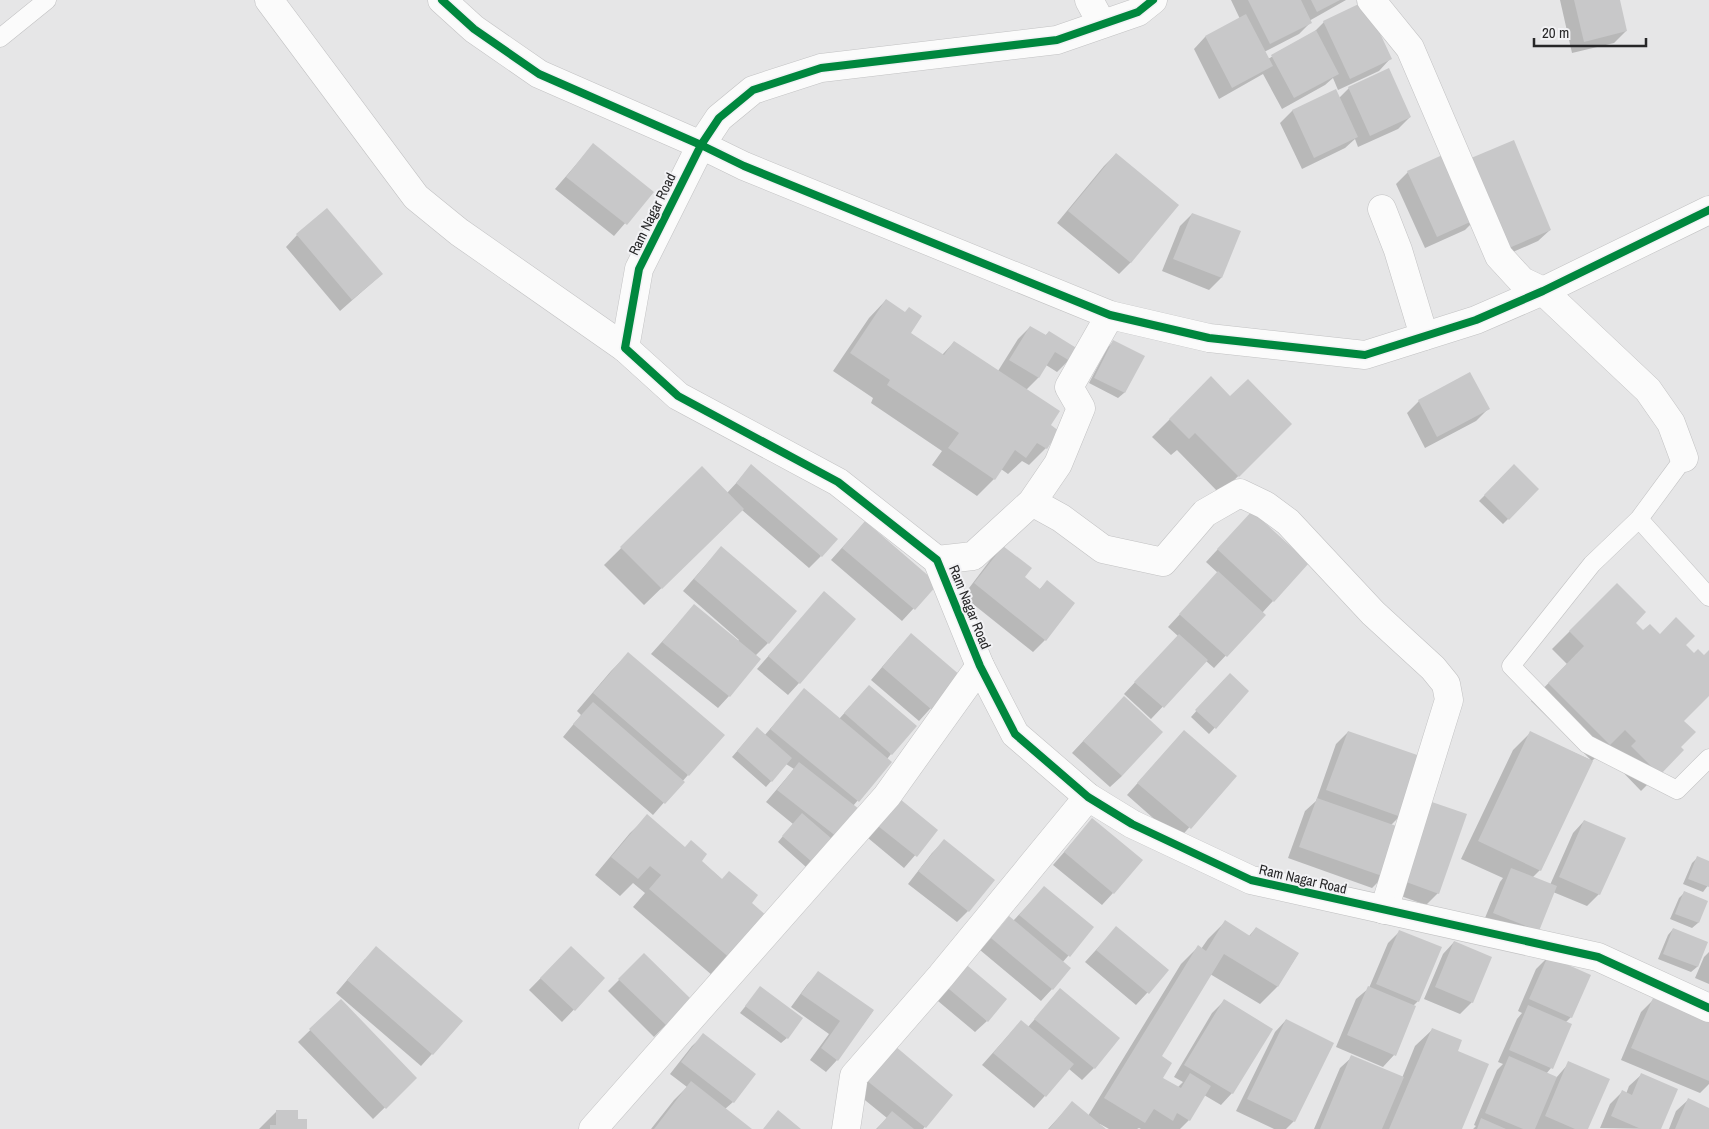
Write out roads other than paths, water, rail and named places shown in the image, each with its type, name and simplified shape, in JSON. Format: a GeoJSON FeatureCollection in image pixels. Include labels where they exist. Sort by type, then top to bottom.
{"type":"FeatureCollection","features":[{"type":"Feature","properties":{"kind":"street"},"geometry":{"type":"LineString","coordinates":[[269,0],[416,197],[459,232],[626,348]]}},
{"type":"Feature","properties":{"kind":"street"},"geometry":{"type":"LineString","coordinates":[[442,0],[474,30],[539,74],[701,145],[744,166],[1110,315],[1210,338],[1365,355],[1476,320],[1543,291],[1709,210]]}},
{"type":"Feature","properties":{"kind":"street"},"geometry":{"type":"LineString","coordinates":[[1089,0],[1102,24]]}},
{"type":"Feature","properties":{"kind":"street","name":"Ram Nagar Road"},"geometry":{"type":"LineString","coordinates":[[1153,0],[1138,12],[1057,40],[821,68],[753,90],[720,118],[701,145],[639,269],[626,348],[678,396],[838,482],[937,560],[980,666],[1015,734],[1088,797],[1132,824],[1251,880],[1598,956],[1709,1008]]}},
{"type":"Feature","properties":{"kind":"street"},"geometry":{"type":"LineString","coordinates":[[1372,0],[1410,48],[1499,256],[1522,280],[1543,291],[1648,390],[1671,423],[1684,458]]}},
{"type":"Feature","properties":{"kind":"street"},"geometry":{"type":"LineString","coordinates":[[1382,209],[1398,250],[1424,336]]}},
{"type":"Feature","properties":{"kind":"street"},"geometry":{"type":"LineString","coordinates":[[937,560],[973,556],[1032,502],[1058,464],[1081,408],[1069,387],[1110,315]]}},
{"type":"Feature","properties":{"kind":"street"},"geometry":{"type":"LineString","coordinates":[[1032,502],[1061,518],[1103,549],[1163,562],[1206,512],[1240,493],[1265,505],[1288,522],[1373,613],[1433,668],[1446,684],[1449,700],[1384,910]]}},
{"type":"Feature","properties":{"kind":"street"},"geometry":{"type":"LineString","coordinates":[[593,1129],[887,796],[980,666]]}},
{"type":"Feature","properties":{"kind":"street"},"geometry":{"type":"LineString","coordinates":[[846,1129],[854,1076],[941,976],[1088,797]]}},
{"type":"Feature","properties":{"kind":"lane"},"geometry":{"type":"LineString","coordinates":[[0,38],[47,0]]}},
{"type":"Feature","properties":{"kind":"lane"},"geometry":{"type":"LineString","coordinates":[[1684,458],[1639,519],[1592,564],[1511,666],[1587,744],[1677,790],[1709,758]]}},
{"type":"Feature","properties":{"kind":"lane"},"geometry":{"type":"LineString","coordinates":[[1639,519],[1709,597]]}}]}
